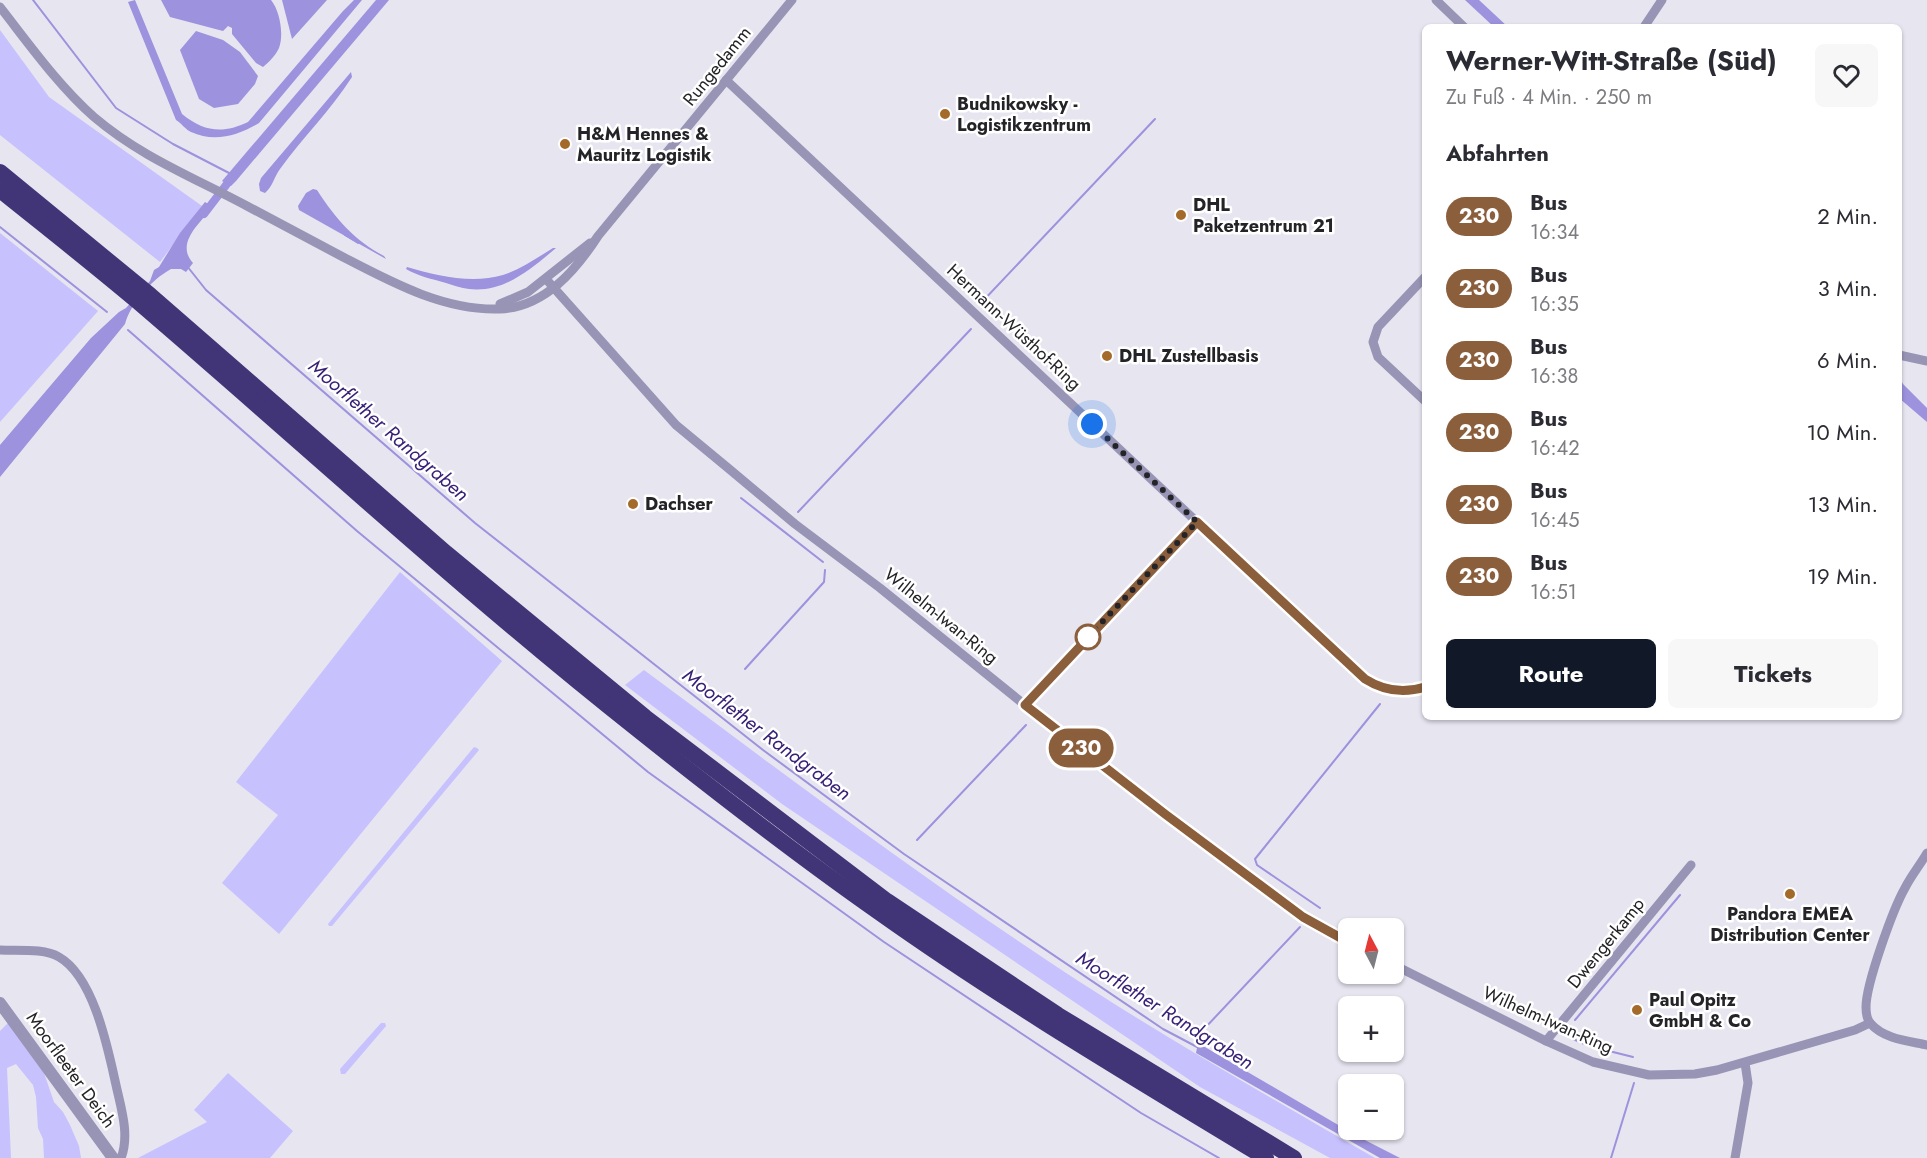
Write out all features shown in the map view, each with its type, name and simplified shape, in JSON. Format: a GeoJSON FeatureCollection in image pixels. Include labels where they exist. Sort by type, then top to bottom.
{"type":"FeatureCollection","features":[{"type":"Feature","properties":{"kind":"highway"},"geometry":{"type":"LineString","coordinates":[[0,172],[438,563],[636,728],[879,913],[1052,1028],[1266,1158]]}},
{"type":"Feature","properties":{"kind":"highway"},"geometry":{"type":"LineString","coordinates":[[0,190],[140,295],[645,717],[887,901],[1058,1015],[1294,1158]]}},
{"type":"Feature","properties":{"kind":"street","name":"Rungedamm"},"geometry":{"type":"LineString","coordinates":[[0,7],[54,76],[93,116],[145,155],[389,280],[454,304],[501,309],[537,298],[554,288],[574,269],[598,236],[792,0]]}},
{"type":"Feature","properties":{"kind":"street"},"geometry":{"type":"LineString","coordinates":[[1436,0],[1461,24]]}},
{"type":"Feature","properties":{"kind":"street"},"geometry":{"type":"LineString","coordinates":[[1646,24],[1662,0]]}},
{"type":"Feature","properties":{"kind":"street","name":"Hermann-Wüsthof-Ring"},"geometry":{"type":"LineString","coordinates":[[726,80],[1365,679],[1392,691],[1412,691],[1422,688]]}},
{"type":"Feature","properties":{"kind":"street","name":"Rungedamm"},"geometry":{"type":"LineString","coordinates":[[486,308],[528,292],[598,236]]}},
{"type":"Feature","properties":{"kind":"street","name":"Wilhelm-Iwan-Ring"},"geometry":{"type":"LineString","coordinates":[[546,279],[676,425],[795,524],[880,588],[1165,814],[1303,917],[1338,936]]}},
{"type":"Feature","properties":{"kind":"street"},"geometry":{"type":"LineString","coordinates":[[1422,280],[1378,327],[1373,339],[1373,346],[1378,357],[1422,398]]}},
{"type":"Feature","properties":{"kind":"street"},"geometry":{"type":"LineString","coordinates":[[1902,356],[1927,361]]}},
{"type":"Feature","properties":{"kind":"street"},"geometry":{"type":"LineString","coordinates":[[1025,705],[1197,522]]}},
{"type":"Feature","properties":{"kind":"street"},"geometry":{"type":"LineString","coordinates":[[1927,853],[1903,890],[1876,963],[1866,1008],[1870,1023],[1887,1035],[1927,1046]]}},
{"type":"Feature","properties":{"kind":"street","name":"Dwengerkamp"},"geometry":{"type":"LineString","coordinates":[[1546,1041],[1691,865]]}},
{"type":"Feature","properties":{"kind":"street","name":"Moorfleeter Deich"},"geometry":{"type":"LineString","coordinates":[[0,950],[41,952],[58,956],[71,966],[85,988],[105,1034],[124,1128],[124,1150],[121,1158]]}},
{"type":"Feature","properties":{"kind":"street","name":"Wilhelm-Iwan-Ring"},"geometry":{"type":"LineString","coordinates":[[1404,970],[1593,1062],[1649,1075],[1695,1074],[1745,1063],[1855,1030],[1870,1023]]}},
{"type":"Feature","properties":{"kind":"street","name":"Moorfleeter Deich"},"geometry":{"type":"LineString","coordinates":[[0,1003],[113,1158]]}},
{"type":"Feature","properties":{"kind":"street"},"geometry":{"type":"LineString","coordinates":[[1736,1157],[1748,1083],[1745,1063]]}},
{"type":"Feature","properties":{"kind":"shaded area"},"geometry":{"type":"Polygon","coordinates":[[[135,0],[182,114],[206,128],[222,129],[248,122],[343,11],[354,0],[362,0],[259,123],[235,134],[209,137],[187,130],[176,120],[128,2],[135,0]]]}},
{"type":"Feature","properties":{"kind":"shaded area"},"geometry":{"type":"Polygon","coordinates":[[[161,0],[271,0],[277,10],[280,23],[279,48],[263,67],[256,63],[232,34],[232,28],[228,26],[223,31],[170,17],[161,0]]]}},
{"type":"Feature","properties":{"kind":"shaded area"},"geometry":{"type":"Polygon","coordinates":[[[282,0],[327,0],[292,39],[282,0]]]}},
{"type":"Feature","properties":{"kind":"shaded area"},"geometry":{"type":"Polygon","coordinates":[[[376,0],[389,0],[236,181],[231,186],[222,181],[376,0]]]}},
{"type":"Feature","properties":{"kind":"shaded area"},"geometry":{"type":"Polygon","coordinates":[[[1465,0],[1479,0],[1505,24],[1491,24],[1465,0]]]}},
{"type":"Feature","properties":{"kind":"shaded area"},"geometry":{"type":"Polygon","coordinates":[[[0,30],[49,97],[202,206],[160,262],[0,135],[0,30]]]}},
{"type":"Feature","properties":{"kind":"shaded area"},"geometry":{"type":"Polygon","coordinates":[[[196,31],[223,40],[240,52],[258,76],[255,84],[238,104],[214,108],[199,99],[180,50],[196,31]]]}},
{"type":"Feature","properties":{"kind":"shaded area"},"geometry":{"type":"Polygon","coordinates":[[[351,72],[352,77],[344,89],[289,157],[268,190],[265,193],[260,191],[261,178],[351,72]]]}},
{"type":"Feature","properties":{"kind":"shaded area"},"geometry":{"type":"Polygon","coordinates":[[[313,189],[317,190],[346,228],[386,259],[299,210],[298,206],[306,193],[313,189]]]}},
{"type":"Feature","properties":{"kind":"shaded area"},"geometry":{"type":"Polygon","coordinates":[[[205,202],[213,207],[196,226],[188,241],[188,256],[193,263],[186,272],[181,269],[171,269],[156,279],[143,293],[132,308],[125,324],[0,477],[0,445],[91,338],[126,308],[150,281],[154,270],[159,267],[180,233],[205,202]]]}},
{"type":"Feature","properties":{"kind":"shaded area"},"geometry":{"type":"Polygon","coordinates":[[[0,233],[98,311],[0,422],[0,233]]]}},
{"type":"Feature","properties":{"kind":"shaded area"},"geometry":{"type":"Polygon","coordinates":[[[556,248],[516,278],[482,289],[460,287],[406,269],[407,267],[455,278],[491,278],[516,270],[556,248]]]}},
{"type":"Feature","properties":{"kind":"shaded area"},"geometry":{"type":"Polygon","coordinates":[[[1902,382],[1927,408],[1927,422],[1902,401],[1902,382]]]}},
{"type":"Feature","properties":{"kind":"shaded area"},"geometry":{"type":"Polygon","coordinates":[[[400,572],[502,661],[279,934],[222,883],[278,815],[236,782],[400,572]]]}},
{"type":"Feature","properties":{"kind":"shaded area"},"geometry":{"type":"Polygon","coordinates":[[[644,670],[797,784],[1057,967],[1175,1041],[1338,1136],[1338,1140],[1344,1140],[1375,1158],[1330,1158],[1200,1087],[782,804],[625,685],[644,670]]]}},
{"type":"Feature","properties":{"kind":"shaded area"},"geometry":{"type":"Polygon","coordinates":[[[474,747],[479,750],[332,926],[329,926],[328,924],[474,747]]]}},
{"type":"Feature","properties":{"kind":"shaded area"},"geometry":{"type":"Polygon","coordinates":[[[8,1023],[44,1073],[54,1102],[70,1125],[79,1146],[81,1158],[44,1158],[43,1139],[38,1128],[33,1085],[16,1064],[7,1068],[11,1158],[0,1158],[0,1031],[8,1023]]]}},
{"type":"Feature","properties":{"kind":"shaded area"},"geometry":{"type":"Polygon","coordinates":[[[381,1023],[385,1023],[386,1026],[345,1074],[341,1074],[340,1069],[381,1023]]]}},
{"type":"Feature","properties":{"kind":"shaded area"},"geometry":{"type":"Polygon","coordinates":[[[1198,1043],[1338,1125],[1338,1134],[1196,1053],[1198,1043]]]}},
{"type":"Feature","properties":{"kind":"shaded area"},"geometry":{"type":"Polygon","coordinates":[[[228,1073],[293,1131],[270,1158],[138,1158],[207,1122],[194,1110],[228,1073]]]}},
{"type":"Feature","properties":{"kind":"shaded area"},"geometry":{"type":"Polygon","coordinates":[[[1348,1140],[1365,1140],[1400,1158],[1380,1158],[1348,1140]]]}},
{"type":"Feature","properties":{"kind":"waterway"},"geometry":{"type":"LineString","coordinates":[[33,0],[116,108],[173,144],[229,173]]}},
{"type":"Feature","properties":{"kind":"waterway"},"geometry":{"type":"LineString","coordinates":[[981,303],[1155,119]]}},
{"type":"Feature","properties":{"kind":"waterway"},"geometry":{"type":"LineString","coordinates":[[204,214],[233,176]]}},
{"type":"Feature","properties":{"kind":"waterway"},"geometry":{"type":"LineString","coordinates":[[0,227],[107,312]]}},
{"type":"Feature","properties":{"kind":"waterway"},"geometry":{"type":"LineString","coordinates":[[345,235],[358,243]]}},
{"type":"Feature","properties":{"kind":"waterway","name":"Moorflether Randgraben"},"geometry":{"type":"LineString","coordinates":[[187,266],[206,290],[475,523],[763,750],[904,854],[1163,1029],[1199,1048]]}},
{"type":"Feature","properties":{"kind":"waterway"},"geometry":{"type":"LineString","coordinates":[[798,512],[971,329]]}},
{"type":"Feature","properties":{"kind":"waterway"},"geometry":{"type":"LineString","coordinates":[[128,330],[357,531],[648,772],[884,942],[1141,1113],[1219,1158]]}},
{"type":"Feature","properties":{"kind":"waterway"},"geometry":{"type":"LineString","coordinates":[[741,498],[823,562]]}},
{"type":"Feature","properties":{"kind":"waterway"},"geometry":{"type":"LineString","coordinates":[[745,669],[824,582],[825,570]]}},
{"type":"Feature","properties":{"kind":"waterway"},"geometry":{"type":"LineString","coordinates":[[1320,908],[1257,865],[1255,859],[1380,704]]}},
{"type":"Feature","properties":{"kind":"waterway"},"geometry":{"type":"LineString","coordinates":[[917,840],[1026,725]]}},
{"type":"Feature","properties":{"kind":"waterway"},"geometry":{"type":"LineString","coordinates":[[1575,1020],[1680,895]]}},
{"type":"Feature","properties":{"kind":"waterway"},"geometry":{"type":"LineString","coordinates":[[1204,1029],[1300,927]]}},
{"type":"Feature","properties":{"kind":"waterway"},"geometry":{"type":"LineString","coordinates":[[1573,1039],[1589,1046],[1633,1057]]}},
{"type":"Feature","properties":{"kind":"waterway"},"geometry":{"type":"LineString","coordinates":[[1611,1158],[1634,1083]]}},
{"type":"Feature","properties":{"kind":"bus line","name":"230"},"geometry":{"type":"LineString","coordinates":[[1338,937],[1303,917],[1025,705],[1197,522],[1365,679],[1392,691],[1412,691],[1422,688]]}},
{"type":"Feature","properties":{"kind":"place","name":"Budnikowsky - Logistikzentrum"},"geometry":{"type":"Point","coordinates":[945,114]}},
{"type":"Feature","properties":{"kind":"place","name":"H&M Hennes & Mauritz Logistik"},"geometry":{"type":"Point","coordinates":[565,144]}},
{"type":"Feature","properties":{"kind":"place","name":"DHL Paketzentrum 21"},"geometry":{"type":"Point","coordinates":[1181,215]}},
{"type":"Feature","properties":{"kind":"place","name":"DHL Zustellbasis"},"geometry":{"type":"Point","coordinates":[1107,356]}},
{"type":"Feature","properties":{"kind":"place","name":"Dachser"},"geometry":{"type":"Point","coordinates":[633,504]}},
{"type":"Feature","properties":{"kind":"place","name":"Pandora EMEA Distribution Center"},"geometry":{"type":"Point","coordinates":[1790,894]}},
{"type":"Feature","properties":{"kind":"place","name":"Paul Opitz GmbH & Co"},"geometry":{"type":"Point","coordinates":[1637,1010]}},
{"type":"Feature","properties":{"kind":"route"},"geometry":{"type":"LineString","coordinates":[[1088,637],[1197,522],[1092,424]]}}]}
